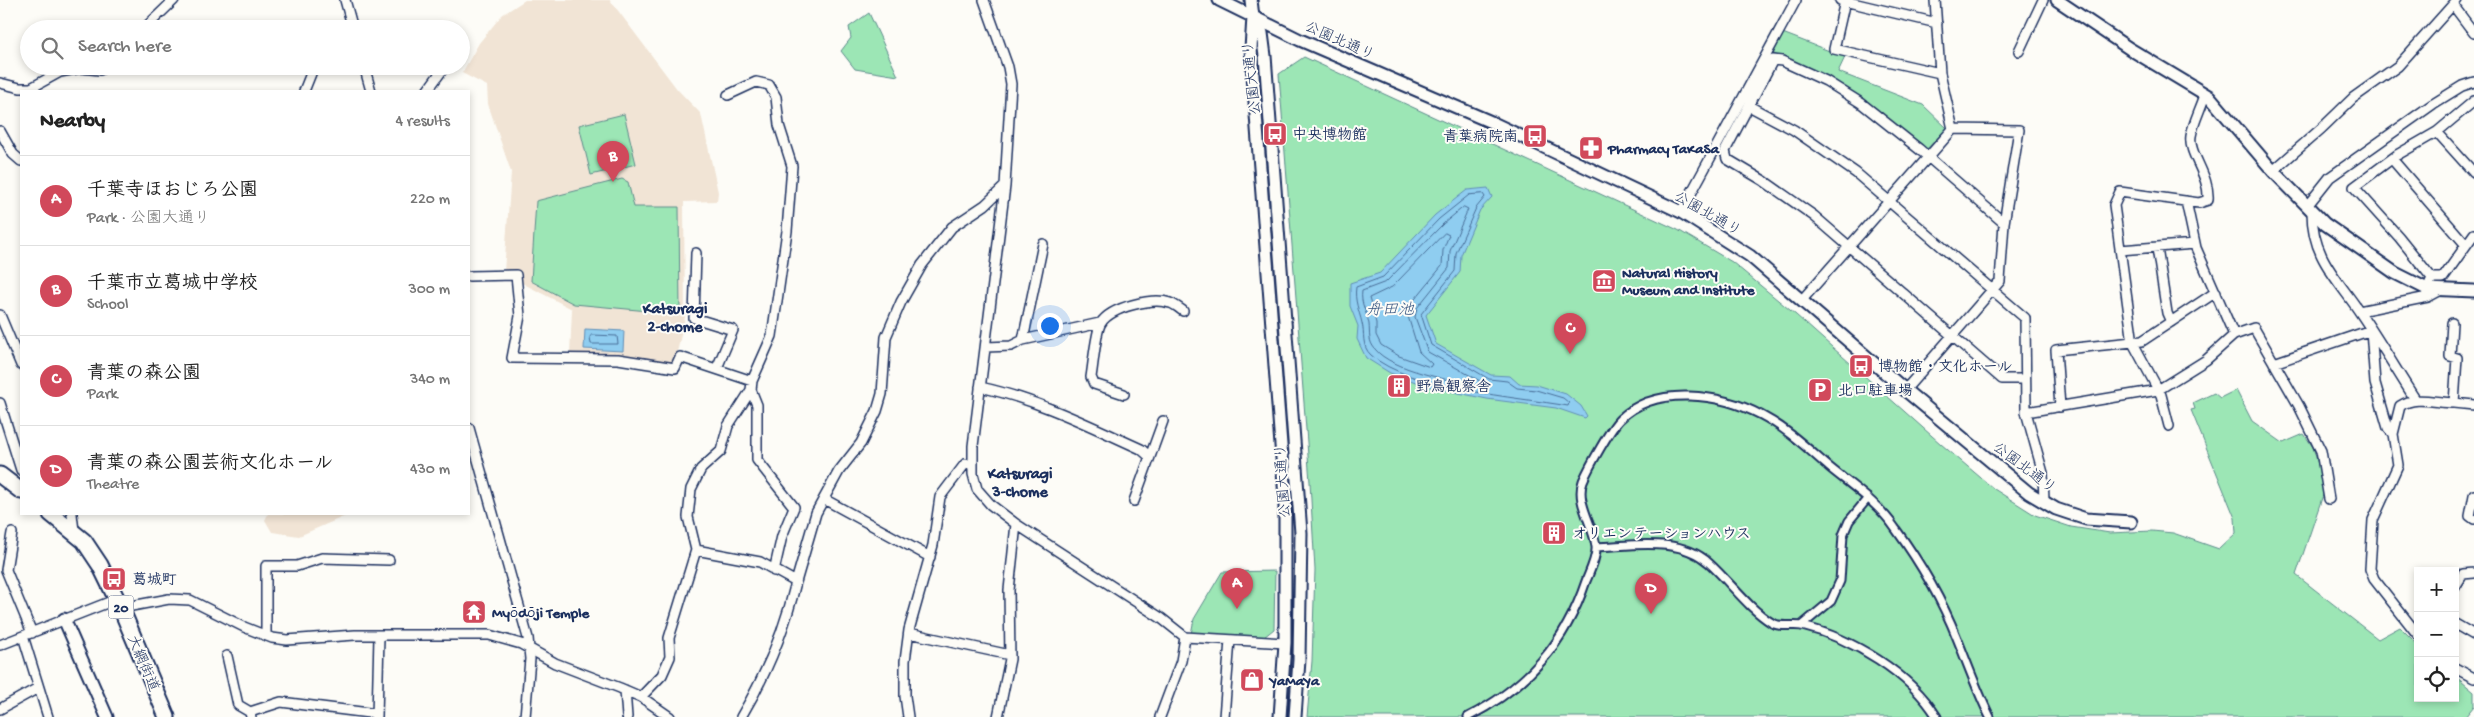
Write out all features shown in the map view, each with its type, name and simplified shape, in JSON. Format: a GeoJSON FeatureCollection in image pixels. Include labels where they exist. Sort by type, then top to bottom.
{"type":"FeatureCollection","features":[{"type":"Feature","properties":{"kind":"main road"},"geometry":{"type":"LineString","coordinates":[[0,475],[20,484]]}},
{"type":"Feature","properties":{"kind":"main road","name":"大網街道"},"geometry":{"type":"LineString","coordinates":[[52,515],[74,531],[93,553],[119,603],[167,717]]}},
{"type":"Feature","properties":{"kind":"street"},"geometry":{"type":"LineString","coordinates":[[153,20],[174,0]]}},
{"type":"Feature","properties":{"kind":"street"},"geometry":{"type":"LineString","coordinates":[[345,0],[351,20]]}},
{"type":"Feature","properties":{"kind":"street"},"geometry":{"type":"LineString","coordinates":[[984,0],[1008,67],[1011,84],[1005,186],[972,464],[978,489],[991,505],[1016,524],[1161,618],[1185,636],[1285,643],[1299,655]]}},
{"type":"Feature","properties":{"kind":"street","name":"公園北通り"},"geometry":{"type":"LineString","coordinates":[[1220,0],[1253,17],[1490,122],[1681,212],[1750,256],[1999,469],[2044,502],[2056,509],[2086,519],[2131,522]]}},
{"type":"Feature","properties":{"kind":"street"},"geometry":{"type":"LineString","coordinates":[[1252,0],[1253,17]]}},
{"type":"Feature","properties":{"kind":"street"},"geometry":{"type":"LineString","coordinates":[[1681,212],[1796,0]]}},
{"type":"Feature","properties":{"kind":"street"},"geometry":{"type":"LineString","coordinates":[[1935,0],[1940,73],[1952,129]]}},
{"type":"Feature","properties":{"kind":"street"},"geometry":{"type":"LineString","coordinates":[[2019,51],[2043,0]]}},
{"type":"Feature","properties":{"kind":"street"},"geometry":{"type":"LineString","coordinates":[[2057,0],[2130,49],[2206,95],[2309,210],[2395,273],[2433,286],[2474,291]]}},
{"type":"Feature","properties":{"kind":"street"},"geometry":{"type":"LineString","coordinates":[[1937,23],[1842,1],[1834,49],[1940,73]]}},
{"type":"Feature","properties":{"kind":"street"},"geometry":{"type":"LineString","coordinates":[[2273,171],[2353,98],[2398,66],[2455,3],[2474,33]]}},
{"type":"Feature","properties":{"kind":"street","name":"公園大通り"},"geometry":{"type":"LineString","coordinates":[[1253,17],[1262,33],[1264,53],[1301,533],[1299,655],[1295,717]]}},
{"type":"Feature","properties":{"kind":"street","name":"公園大通り"},"geometry":{"type":"LineString","coordinates":[[1253,17],[1251,49],[1284,488],[1285,643],[1280,717]]}},
{"type":"Feature","properties":{"kind":"street"},"geometry":{"type":"LineString","coordinates":[[2004,223],[1862,103],[1826,81],[1782,61],[1772,60],[1725,152],[1728,159],[1790,198],[2002,379],[2025,379]]}},
{"type":"Feature","properties":{"kind":"street"},"geometry":{"type":"LineString","coordinates":[[0,84],[31,88],[55,75]]}},
{"type":"Feature","properties":{"kind":"street"},"geometry":{"type":"LineString","coordinates":[[304,90],[310,75]]}},
{"type":"Feature","properties":{"kind":"street"},"geometry":{"type":"LineString","coordinates":[[367,75],[372,90]]}},
{"type":"Feature","properties":{"kind":"street"},"geometry":{"type":"LineString","coordinates":[[428,90],[439,75]]}},
{"type":"Feature","properties":{"kind":"street"},"geometry":{"type":"LineString","coordinates":[[641,698],[662,675],[670,657],[669,638],[696,550],[688,517],[691,489],[701,469],[721,451],[728,426],[751,386],[772,336],[787,231],[792,166],[779,126],[776,97],[769,84],[756,82],[728,95]]}},
{"type":"Feature","properties":{"kind":"street"},"geometry":{"type":"LineString","coordinates":[[2415,399],[2359,311],[2326,269],[2319,253],[2309,210],[2330,177],[2433,104],[2462,86],[2474,82]]}},
{"type":"Feature","properties":{"kind":"street"},"geometry":{"type":"LineString","coordinates":[[2169,426],[2158,390],[2133,344],[2114,205],[2120,192],[2200,203],[2208,200],[2205,176],[2192,146],[2191,136],[2206,95]]}},
{"type":"Feature","properties":{"kind":"street"},"geometry":{"type":"LineString","coordinates":[[2433,286],[2399,237],[2354,187],[2392,159],[2437,132],[2474,101]]}},
{"type":"Feature","properties":{"kind":"street"},"geometry":{"type":"LineString","coordinates":[[1749,106],[1823,148],[1890,200],[2025,318],[2026,412],[2043,473],[2044,502]]}},
{"type":"Feature","properties":{"kind":"street"},"geometry":{"type":"LineString","coordinates":[[1802,301],[1952,129],[2019,130],[2004,223],[2000,281],[1905,390]]}},
{"type":"Feature","properties":{"kind":"street"},"geometry":{"type":"LineString","coordinates":[[0,131],[13,154],[20,160]]}},
{"type":"Feature","properties":{"kind":"street"},"geometry":{"type":"LineString","coordinates":[[2437,132],[2474,173]]}},
{"type":"Feature","properties":{"kind":"street"},"geometry":{"type":"LineString","coordinates":[[2392,159],[2466,245]]}},
{"type":"Feature","properties":{"kind":"street"},"geometry":{"type":"LineString","coordinates":[[742,717],[756,693],[788,616],[816,513],[839,471],[861,443],[877,412],[882,394],[886,337],[900,302],[922,264],[952,227],[985,205],[1005,186]]}},
{"type":"Feature","properties":{"kind":"street"},"geometry":{"type":"LineString","coordinates":[[2186,201],[2195,244],[2234,335]]}},
{"type":"Feature","properties":{"kind":"street"},"geometry":{"type":"LineString","coordinates":[[2359,311],[2428,297],[2433,286],[2443,278],[2474,234]]}},
{"type":"Feature","properties":{"kind":"street"},"geometry":{"type":"LineString","coordinates":[[1024,340],[1043,244]]}},
{"type":"Feature","properties":{"kind":"street"},"geometry":{"type":"LineString","coordinates":[[2120,250],[2195,244]]}},
{"type":"Feature","properties":{"kind":"street"},"geometry":{"type":"LineString","coordinates":[[2157,248],[2167,313],[2171,322]]}},
{"type":"Feature","properties":{"kind":"street"},"geometry":{"type":"LineString","coordinates":[[696,253],[694,318],[733,330],[717,368]]}},
{"type":"Feature","properties":{"kind":"street"},"geometry":{"type":"LineString","coordinates":[[470,276],[516,275],[520,316],[512,358],[618,359],[676,368],[680,357],[717,368],[751,386],[757,405],[757,460],[794,507],[782,536],[774,571]]}},
{"type":"Feature","properties":{"kind":"street"},"geometry":{"type":"LineString","coordinates":[[2060,407],[2056,350],[2133,344],[2142,341],[2216,292]]}},
{"type":"Feature","properties":{"kind":"street"},"geometry":{"type":"LineString","coordinates":[[986,347],[1011,346],[1024,340],[1100,324],[1110,314],[1132,304],[1161,301],[1170,303],[1183,311]]}},
{"type":"Feature","properties":{"kind":"street"},"geometry":{"type":"LineString","coordinates":[[0,315],[20,363]]}},
{"type":"Feature","properties":{"kind":"street"},"geometry":{"type":"LineString","coordinates":[[2452,323],[2450,356],[2457,358],[2454,403]]}},
{"type":"Feature","properties":{"kind":"street"},"geometry":{"type":"LineString","coordinates":[[1100,324],[1092,376],[1094,384],[1124,394]]}},
{"type":"Feature","properties":{"kind":"street"},"geometry":{"type":"LineString","coordinates":[[2026,412],[2158,390],[2206,360],[2234,335],[2254,328],[2300,406],[2321,450],[2329,499]]}},
{"type":"Feature","properties":{"kind":"street"},"geometry":{"type":"LineString","coordinates":[[2274,363],[2372,330]]}},
{"type":"Feature","properties":{"kind":"street"},"geometry":{"type":"LineString","coordinates":[[2372,330],[2375,383],[2388,428],[2393,434]]}},
{"type":"Feature","properties":{"kind":"street"},"geometry":{"type":"LineString","coordinates":[[980,387],[1016,396],[1056,411],[1141,449],[1149,456]]}},
{"type":"Feature","properties":{"kind":"street"},"geometry":{"type":"LineString","coordinates":[[1468,717],[1503,698],[1529,675],[1551,652],[1569,624],[1580,598],[1596,548],[1582,500],[1582,483],[1620,419],[1638,407],[1660,399],[1681,396],[1728,401],[1761,415],[1788,432],[1868,498],[1894,526],[1924,575],[1956,637],[1978,693],[1990,717]]}},
{"type":"Feature","properties":{"kind":"street"},"geometry":{"type":"LineString","coordinates":[[2414,630],[2374,580],[2370,569],[2373,520],[2398,465],[2393,434],[2400,406],[2415,399],[2438,403],[2474,405]]}},
{"type":"Feature","properties":{"kind":"street"},"geometry":{"type":"LineString","coordinates":[[0,403],[20,467]]}},
{"type":"Feature","properties":{"kind":"street"},"geometry":{"type":"LineString","coordinates":[[1134,501],[1162,420]]}},
{"type":"Feature","properties":{"kind":"street"},"geometry":{"type":"LineString","coordinates":[[470,432],[530,648],[525,717]]}},
{"type":"Feature","properties":{"kind":"street"},"geometry":{"type":"LineString","coordinates":[[908,717],[905,696],[905,661],[909,633],[930,557],[938,521],[940,498],[965,464],[972,464]]}},
{"type":"Feature","properties":{"kind":"street"},"geometry":{"type":"LineString","coordinates":[[2474,495],[2470,516],[2474,519]]}},
{"type":"Feature","properties":{"kind":"street"},"geometry":{"type":"LineString","coordinates":[[1801,626],[1831,601],[1840,580],[1843,535],[1849,521],[1868,498]]}},
{"type":"Feature","properties":{"kind":"street"},"geometry":{"type":"LineString","coordinates":[[824,499],[930,557]]}},
{"type":"Feature","properties":{"kind":"street"},"geometry":{"type":"LineString","coordinates":[[72,515],[74,531]]}},
{"type":"Feature","properties":{"kind":"street"},"geometry":{"type":"LineString","coordinates":[[998,717],[1008,678],[1010,655],[1008,590],[1016,524]]}},
{"type":"Feature","properties":{"kind":"street"},"geometry":{"type":"LineString","coordinates":[[12,533],[3,571],[27,634],[38,688],[48,717]]}},
{"type":"Feature","properties":{"kind":"street"},"geometry":{"type":"LineString","coordinates":[[1596,548],[1652,544],[1688,552],[1708,562],[1746,603],[1774,624],[1801,626],[1873,655],[1918,692],[1937,717]]}},
{"type":"Feature","properties":{"kind":"street"},"geometry":{"type":"LineString","coordinates":[[696,550],[760,562],[796,582]]}},
{"type":"Feature","properties":{"kind":"street"},"geometry":{"type":"LineString","coordinates":[[266,636],[266,566],[297,566],[322,558],[389,560]]}},
{"type":"Feature","properties":{"kind":"street"},"geometry":{"type":"LineString","coordinates":[[2459,580],[2462,574],[2474,573]]}},
{"type":"Feature","properties":{"kind":"street"},"geometry":{"type":"LineString","coordinates":[[0,645],[64,619],[119,603],[169,599],[190,600],[244,627],[266,636],[287,640],[355,635],[489,636],[530,648],[555,663],[625,690],[670,717]]}},
{"type":"Feature","properties":{"kind":"street"},"geometry":{"type":"LineString","coordinates":[[64,619],[107,717]]}},
{"type":"Feature","properties":{"kind":"street"},"geometry":{"type":"LineString","coordinates":[[1285,643],[1299,626]]}},
{"type":"Feature","properties":{"kind":"street"},"geometry":{"type":"LineString","coordinates":[[2459,626],[2474,635]]}},
{"type":"Feature","properties":{"kind":"street"},"geometry":{"type":"LineString","coordinates":[[909,633],[1010,655]]}},
{"type":"Feature","properties":{"kind":"street"},"geometry":{"type":"LineString","coordinates":[[227,656],[238,705],[250,715],[281,702],[377,716],[379,636]]}},
{"type":"Feature","properties":{"kind":"street"},"geometry":{"type":"LineString","coordinates":[[1160,717],[1181,661],[1185,636]]}},
{"type":"Feature","properties":{"kind":"street"},"geometry":{"type":"LineString","coordinates":[[1224,717],[1230,640]]}},
{"type":"Feature","properties":{"kind":"street"},"geometry":{"type":"LineString","coordinates":[[2459,670],[2474,678]]}},
{"type":"Feature","properties":{"kind":"street"},"geometry":{"type":"LineString","coordinates":[[0,709],[38,688]]}},
{"type":"Feature","properties":{"kind":"street"},"geometry":{"type":"LineString","coordinates":[[625,690],[627,717]]}},
{"type":"Feature","properties":{"kind":"shaded area"},"geometry":{"type":"Polygon","coordinates":[[[525,0],[610,0],[677,89],[701,114],[718,192],[717,201],[684,202],[685,317],[674,366],[570,355],[572,309],[520,282],[521,273],[504,272],[511,172],[488,104],[487,86],[466,75],[470,75],[470,59],[479,43],[502,15],[525,0]]]}},
{"type":"Feature","properties":{"kind":"shaded area"},"geometry":{"type":"Polygon","coordinates":[[[268,515],[348,515],[299,536],[272,532],[265,520],[268,515]]]}},
{"type":"Feature","properties":{"kind":"green space"},"geometry":{"type":"Polygon","coordinates":[[[869,13],[898,76],[855,69],[841,51],[851,38],[849,27],[869,13]]]}},
{"type":"Feature","properties":{"kind":"green space"},"geometry":{"type":"Polygon","coordinates":[[[1780,32],[1845,57],[1838,72],[1923,105],[1947,128],[1925,151],[1827,79],[1770,52],[1780,32]]]}},
{"type":"Feature","properties":{"kind":"green space"},"geometry":{"type":"Polygon","coordinates":[[[1304,57],[1678,230],[1732,262],[1796,315],[1994,489],[2035,515],[2071,527],[2110,533],[2152,531],[2173,533],[2219,549],[2236,533],[2235,518],[2191,410],[2195,409],[2193,403],[2214,393],[2220,398],[2236,390],[2252,421],[2283,443],[2304,434],[2313,447],[2325,489],[2296,575],[2378,639],[2400,627],[2414,641],[2414,702],[2459,702],[2459,679],[2474,692],[2474,706],[2465,717],[1307,717],[1312,661],[1315,570],[1279,74],[1304,57]]]}},
{"type":"Feature","properties":{"kind":"green space"},"geometry":{"type":"Polygon","coordinates":[[[624,114],[636,164],[591,175],[579,125],[624,114]]]}},
{"type":"Feature","properties":{"kind":"green space"},"geometry":{"type":"Polygon","coordinates":[[[622,179],[628,182],[634,207],[679,207],[680,314],[574,304],[531,281],[536,201],[622,179]]]}},
{"type":"Feature","properties":{"kind":"green space"},"geometry":{"type":"Polygon","coordinates":[[[1275,571],[1274,629],[1264,637],[1191,634],[1194,619],[1222,572],[1275,571]]]}},
{"type":"Feature","properties":{"kind":"water","name":"舟田池"},"geometry":{"type":"Polygon","coordinates":[[[1488,188],[1492,197],[1480,210],[1461,255],[1460,272],[1426,315],[1436,344],[1491,375],[1510,376],[1519,384],[1537,385],[1566,394],[1581,406],[1587,416],[1585,418],[1556,408],[1487,399],[1430,387],[1390,373],[1366,358],[1357,339],[1358,326],[1350,306],[1350,283],[1380,273],[1435,215],[1467,190],[1488,188]]]}},
{"type":"Feature","properties":{"kind":"water"},"geometry":{"type":"Polygon","coordinates":[[[585,329],[624,331],[623,351],[584,349],[585,329]]]}},
{"type":"Feature","properties":{"kind":"place","name":"中央博物館"},"geometry":{"type":"Point","coordinates":[1275,134]}},
{"type":"Feature","properties":{"kind":"place","name":"青葉病院南"},"geometry":{"type":"Point","coordinates":[1535,136]}},
{"type":"Feature","properties":{"kind":"place","name":"Pharmacy TaKaSa"},"geometry":{"type":"Point","coordinates":[1591,148]}},
{"type":"Feature","properties":{"kind":"place","name":"千葉市立葛城中学校"},"geometry":{"type":"Point","coordinates":[613,182]}},
{"type":"Feature","properties":{"kind":"place","name":"Natural History Museum and Institute"},"geometry":{"type":"Point","coordinates":[1604,281]}},
{"type":"Feature","properties":{"kind":"place","name":"青葉の森公園"},"geometry":{"type":"Point","coordinates":[1570,354]}},
{"type":"Feature","properties":{"kind":"place","name":"博物館・文化ホール"},"geometry":{"type":"Point","coordinates":[1861,366]}},
{"type":"Feature","properties":{"kind":"place","name":"野鳥観察舎"},"geometry":{"type":"Point","coordinates":[1399,386]}},
{"type":"Feature","properties":{"kind":"place","name":"北口駐車場"},"geometry":{"type":"Point","coordinates":[1820,390]}},
{"type":"Feature","properties":{"kind":"place","name":"オリエンテーションハウス"},"geometry":{"type":"Point","coordinates":[1554,533]}},
{"type":"Feature","properties":{"kind":"place","name":"葛城町"},"geometry":{"type":"Point","coordinates":[114,579]}},
{"type":"Feature","properties":{"kind":"place","name":"千葉寺ほおじろ公園"},"geometry":{"type":"Point","coordinates":[1237,609]}},
{"type":"Feature","properties":{"kind":"place","name":"Myōdōji Temple"},"geometry":{"type":"Point","coordinates":[474,612]}},
{"type":"Feature","properties":{"kind":"place","name":"青葉の森公園芸術文化ホール"},"geometry":{"type":"Point","coordinates":[1651,614]}},
{"type":"Feature","properties":{"kind":"place","name":"YaMaYa"},"geometry":{"type":"Point","coordinates":[1252,680]}},
{"type":"Feature","properties":{"kind":"district","name":"Katsuragi 2-chome"},"geometry":{"type":"Point","coordinates":[675,316]}},
{"type":"Feature","properties":{"kind":"district","name":"Katsuragi 3-chome"},"geometry":{"type":"Point","coordinates":[1020,481]}}]}
